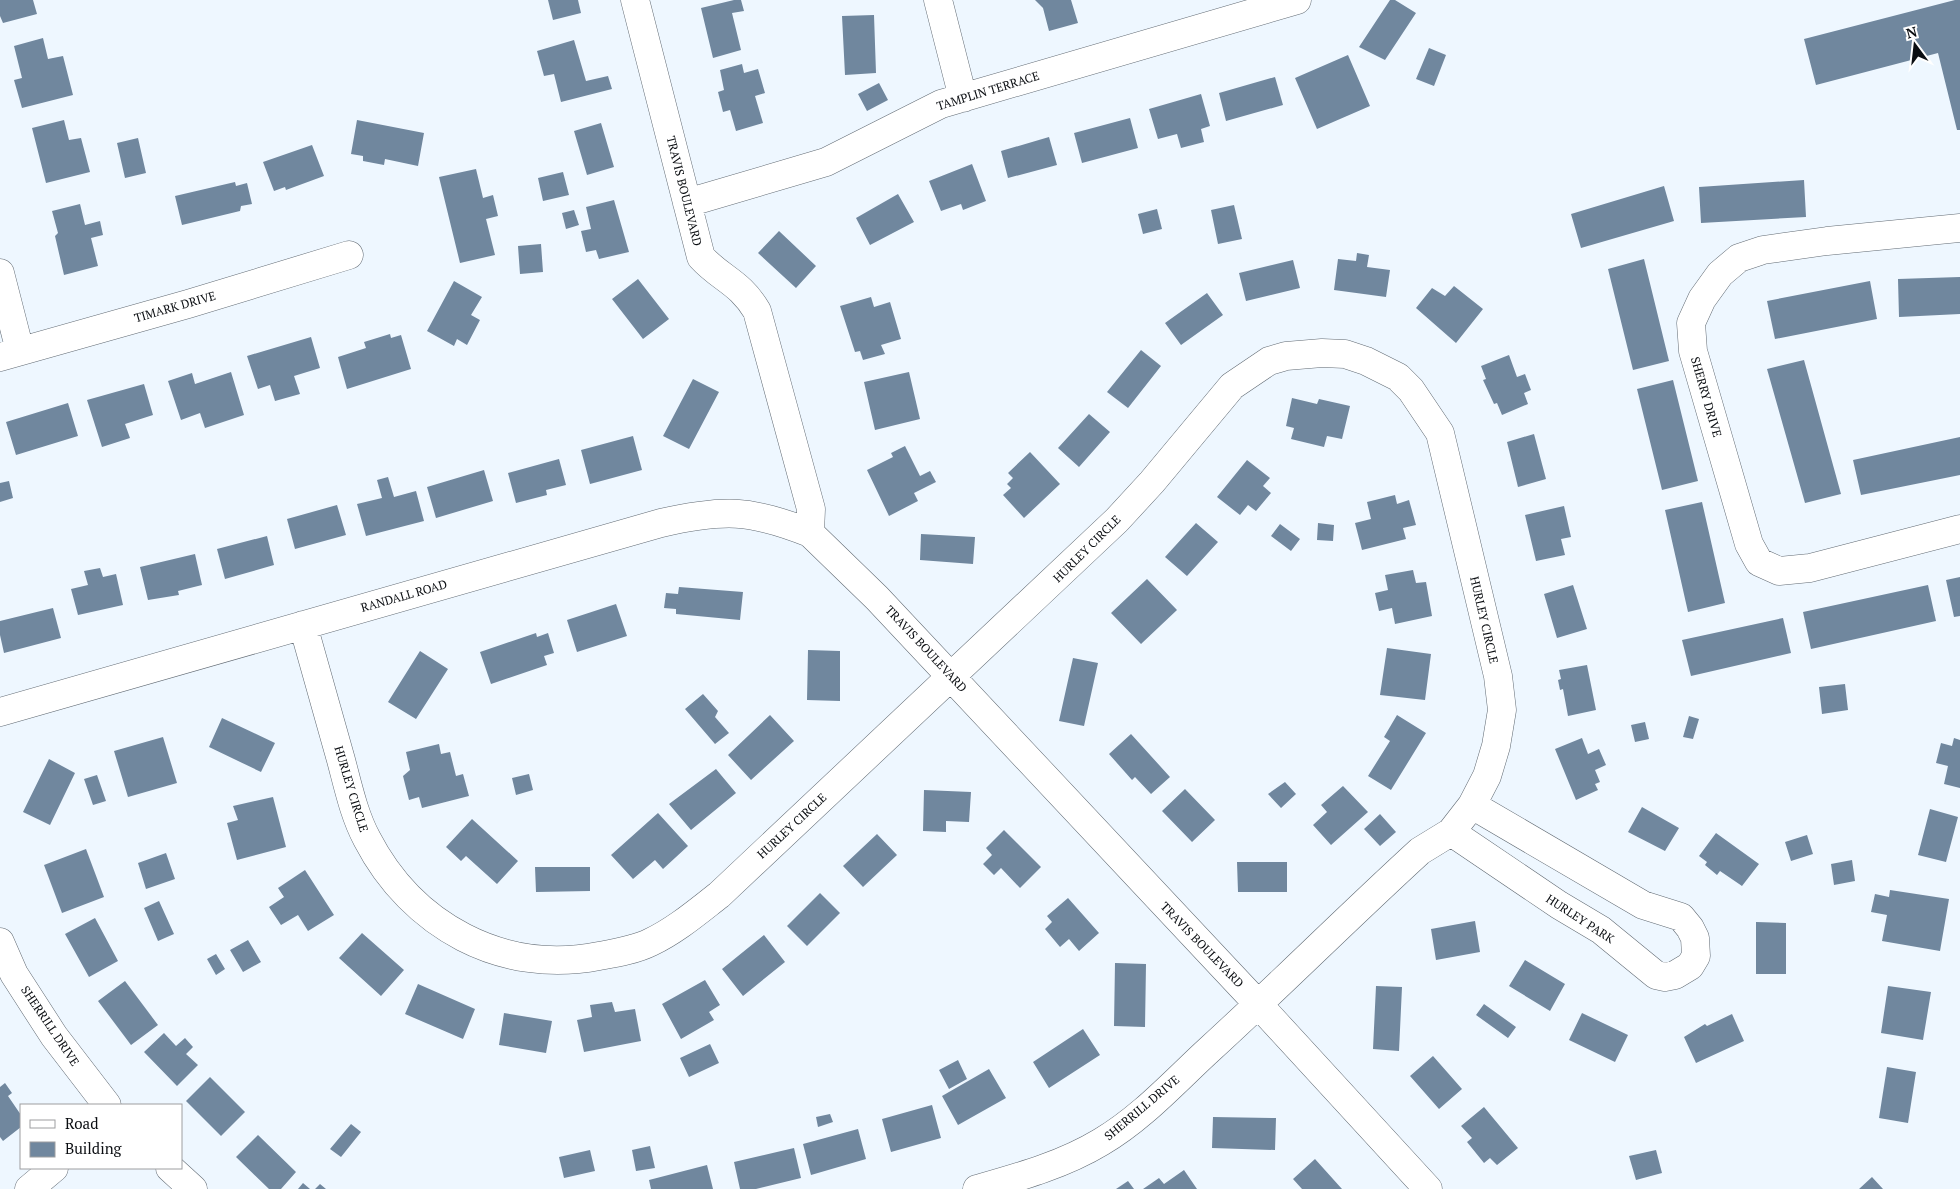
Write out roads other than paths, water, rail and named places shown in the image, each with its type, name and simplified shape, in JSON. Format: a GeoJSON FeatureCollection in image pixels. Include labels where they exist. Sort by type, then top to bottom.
{"type":"FeatureCollection","features":[{"type":"Feature","properties":{"kind":"street","name":"TRAVIS BOULEVARD"},"geometry":{"type":"LineString","coordinates":[[635,0],[701,257],[709,266],[737,286],[757,311],[811,509],[810,533],[877,598],[952,677],[1428,1189]]}},
{"type":"Feature","properties":{"kind":"street"},"geometry":{"type":"LineString","coordinates":[[938,0],[963,98]]}},
{"type":"Feature","properties":{"kind":"street","name":"TAMPLIN TERRACE"},"geometry":{"type":"LineString","coordinates":[[687,203],[826,162],[941,104],[1297,0]]}},
{"type":"Feature","properties":{"kind":"street","name":"SHERRY DRIVE"},"geometry":{"type":"LineString","coordinates":[[1960,228],[1763,250],[1739,258],[1720,274],[1702,299],[1691,323],[1695,360],[1749,544],[1759,562],[1779,571],[1810,568],[1960,529]]}},
{"type":"Feature","properties":{"kind":"street","name":"TIMARK DRIVE"},"geometry":{"type":"LineString","coordinates":[[10,354],[349,256]]}},
{"type":"Feature","properties":{"kind":"street"},"geometry":{"type":"LineString","coordinates":[[0,273],[10,354]]}},
{"type":"Feature","properties":{"kind":"street","name":"HURLEY CIRCLE"},"geometry":{"type":"LineString","coordinates":[[303,625],[356,814],[379,861],[415,904],[436,921],[494,951],[521,959],[585,959],[616,953],[649,943],[675,929],[719,895],[1117,520],[1152,482],[1232,386],[1269,361],[1302,353],[1345,354],[1366,361],[1398,377],[1422,404],[1440,433],[1498,676],[1502,710],[1496,746],[1487,776],[1472,804],[1451,832],[1420,851],[1258,1004]]}},
{"type":"Feature","properties":{"kind":"street","name":"RANDALL ROAD"},"geometry":{"type":"LineString","coordinates":[[0,712],[661,523],[702,514],[733,513],[760,516],[810,533]]}},
{"type":"Feature","properties":{"kind":"street","name":"HURLEY PARK"},"geometry":{"type":"LineString","coordinates":[[1451,832],[1559,905],[1601,930],[1656,975],[1666,977],[1675,975],[1690,966],[1696,956],[1695,938],[1681,917],[1643,905],[1472,804]]}},
{"type":"Feature","properties":{"kind":"street","name":"SHERRILL DRIVE"},"geometry":{"type":"LineString","coordinates":[[0,942],[14,974],[54,1036],[106,1104]]}},
{"type":"Feature","properties":{"kind":"street","name":"SHERRILL DRIVE"},"geometry":{"type":"LineString","coordinates":[[977,1189],[1052,1166],[1101,1142],[1147,1107],[1258,1004]]}},
{"type":"Feature","properties":{"kind":"street"},"geometry":{"type":"LineString","coordinates":[[29,1189],[53,1169]]}},
{"type":"Feature","properties":{"kind":"street"},"geometry":{"type":"LineString","coordinates":[[171,1169],[193,1189]]}}]}
